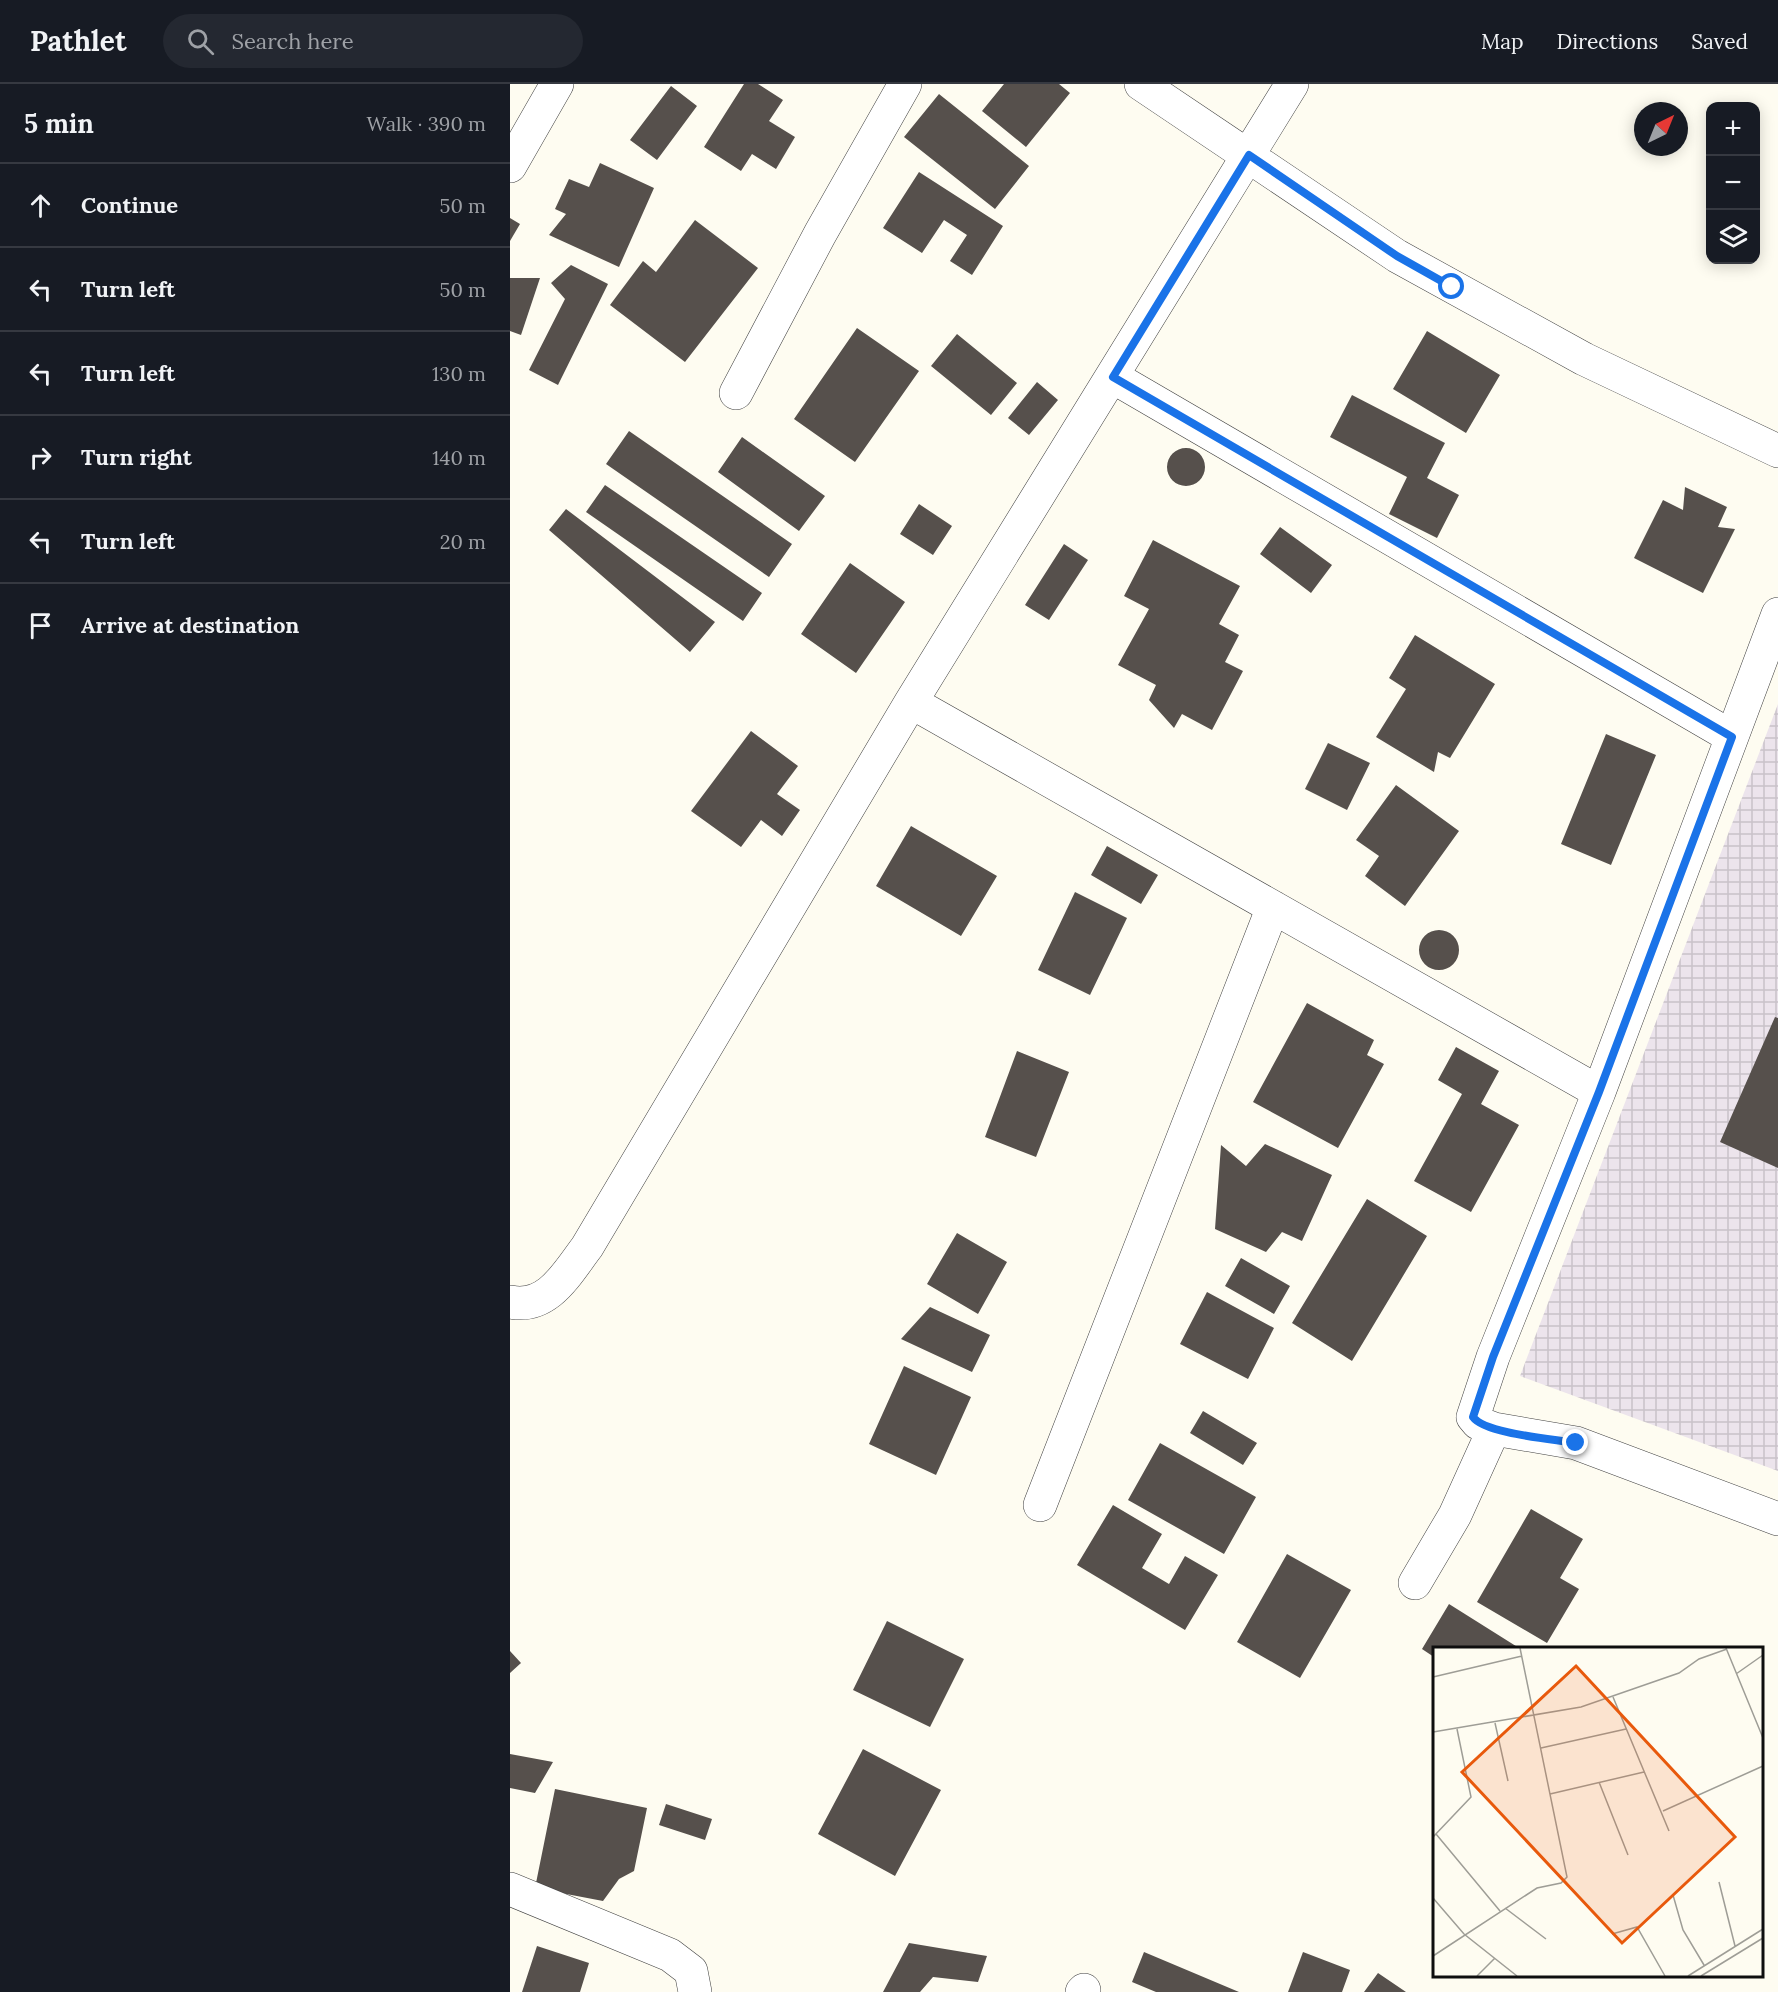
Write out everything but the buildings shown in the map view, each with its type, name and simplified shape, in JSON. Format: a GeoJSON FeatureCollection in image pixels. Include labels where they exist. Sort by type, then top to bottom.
{"type":"FeatureCollection","features":[{"type":"Feature","properties":{"kind":"street"},"geometry":{"type":"LineString","coordinates":[[510,166],[557,84]]}},
{"type":"Feature","properties":{"kind":"street"},"geometry":{"type":"LineString","coordinates":[[736,393],[820,234],[905,84]]}},
{"type":"Feature","properties":{"kind":"street"},"geometry":{"type":"LineString","coordinates":[[1142,84],[1397,256],[1584,359],[1778,452]]}},
{"type":"Feature","properties":{"kind":"street"},"geometry":{"type":"LineString","coordinates":[[510,1302],[527,1302],[553,1293],[587,1247],[912,702],[1292,84]]}},
{"type":"Feature","properties":{"kind":"street"},"geometry":{"type":"LineString","coordinates":[[1113,377],[1732,737]]}},
{"type":"Feature","properties":{"kind":"street"},"geometry":{"type":"LineString","coordinates":[[1778,615],[1599,1092],[1478,1399],[1473,1417],[1478,1423],[1494,1429],[1576,1443],[1778,1519]]}},
{"type":"Feature","properties":{"kind":"street"},"geometry":{"type":"LineString","coordinates":[[912,702],[1599,1092]]}},
{"type":"Feature","properties":{"kind":"street"},"geometry":{"type":"LineString","coordinates":[[1040,1505],[1274,907]]}},
{"type":"Feature","properties":{"kind":"street"},"geometry":{"type":"LineString","coordinates":[[1415,1582],[1455,1515],[1494,1429]]}},
{"type":"Feature","properties":{"kind":"street"},"geometry":{"type":"LineString","coordinates":[[510,1888],[670,1955],[691,1971],[694,1992]]}},
{"type":"Feature","properties":{"kind":"shaded area"},"geometry":{"type":"Polygon","coordinates":[[[1778,704],[1778,1471],[1520,1376],[1778,704]]]}},
{"type":"Feature","properties":{"kind":"route"},"geometry":{"type":"LineString","coordinates":[[1452,287],[1397,256],[1249,155],[1113,377],[1732,737],[1599,1092],[1493,1357],[1473,1417],[1478,1423],[1494,1429],[1576,1443]]}}]}
